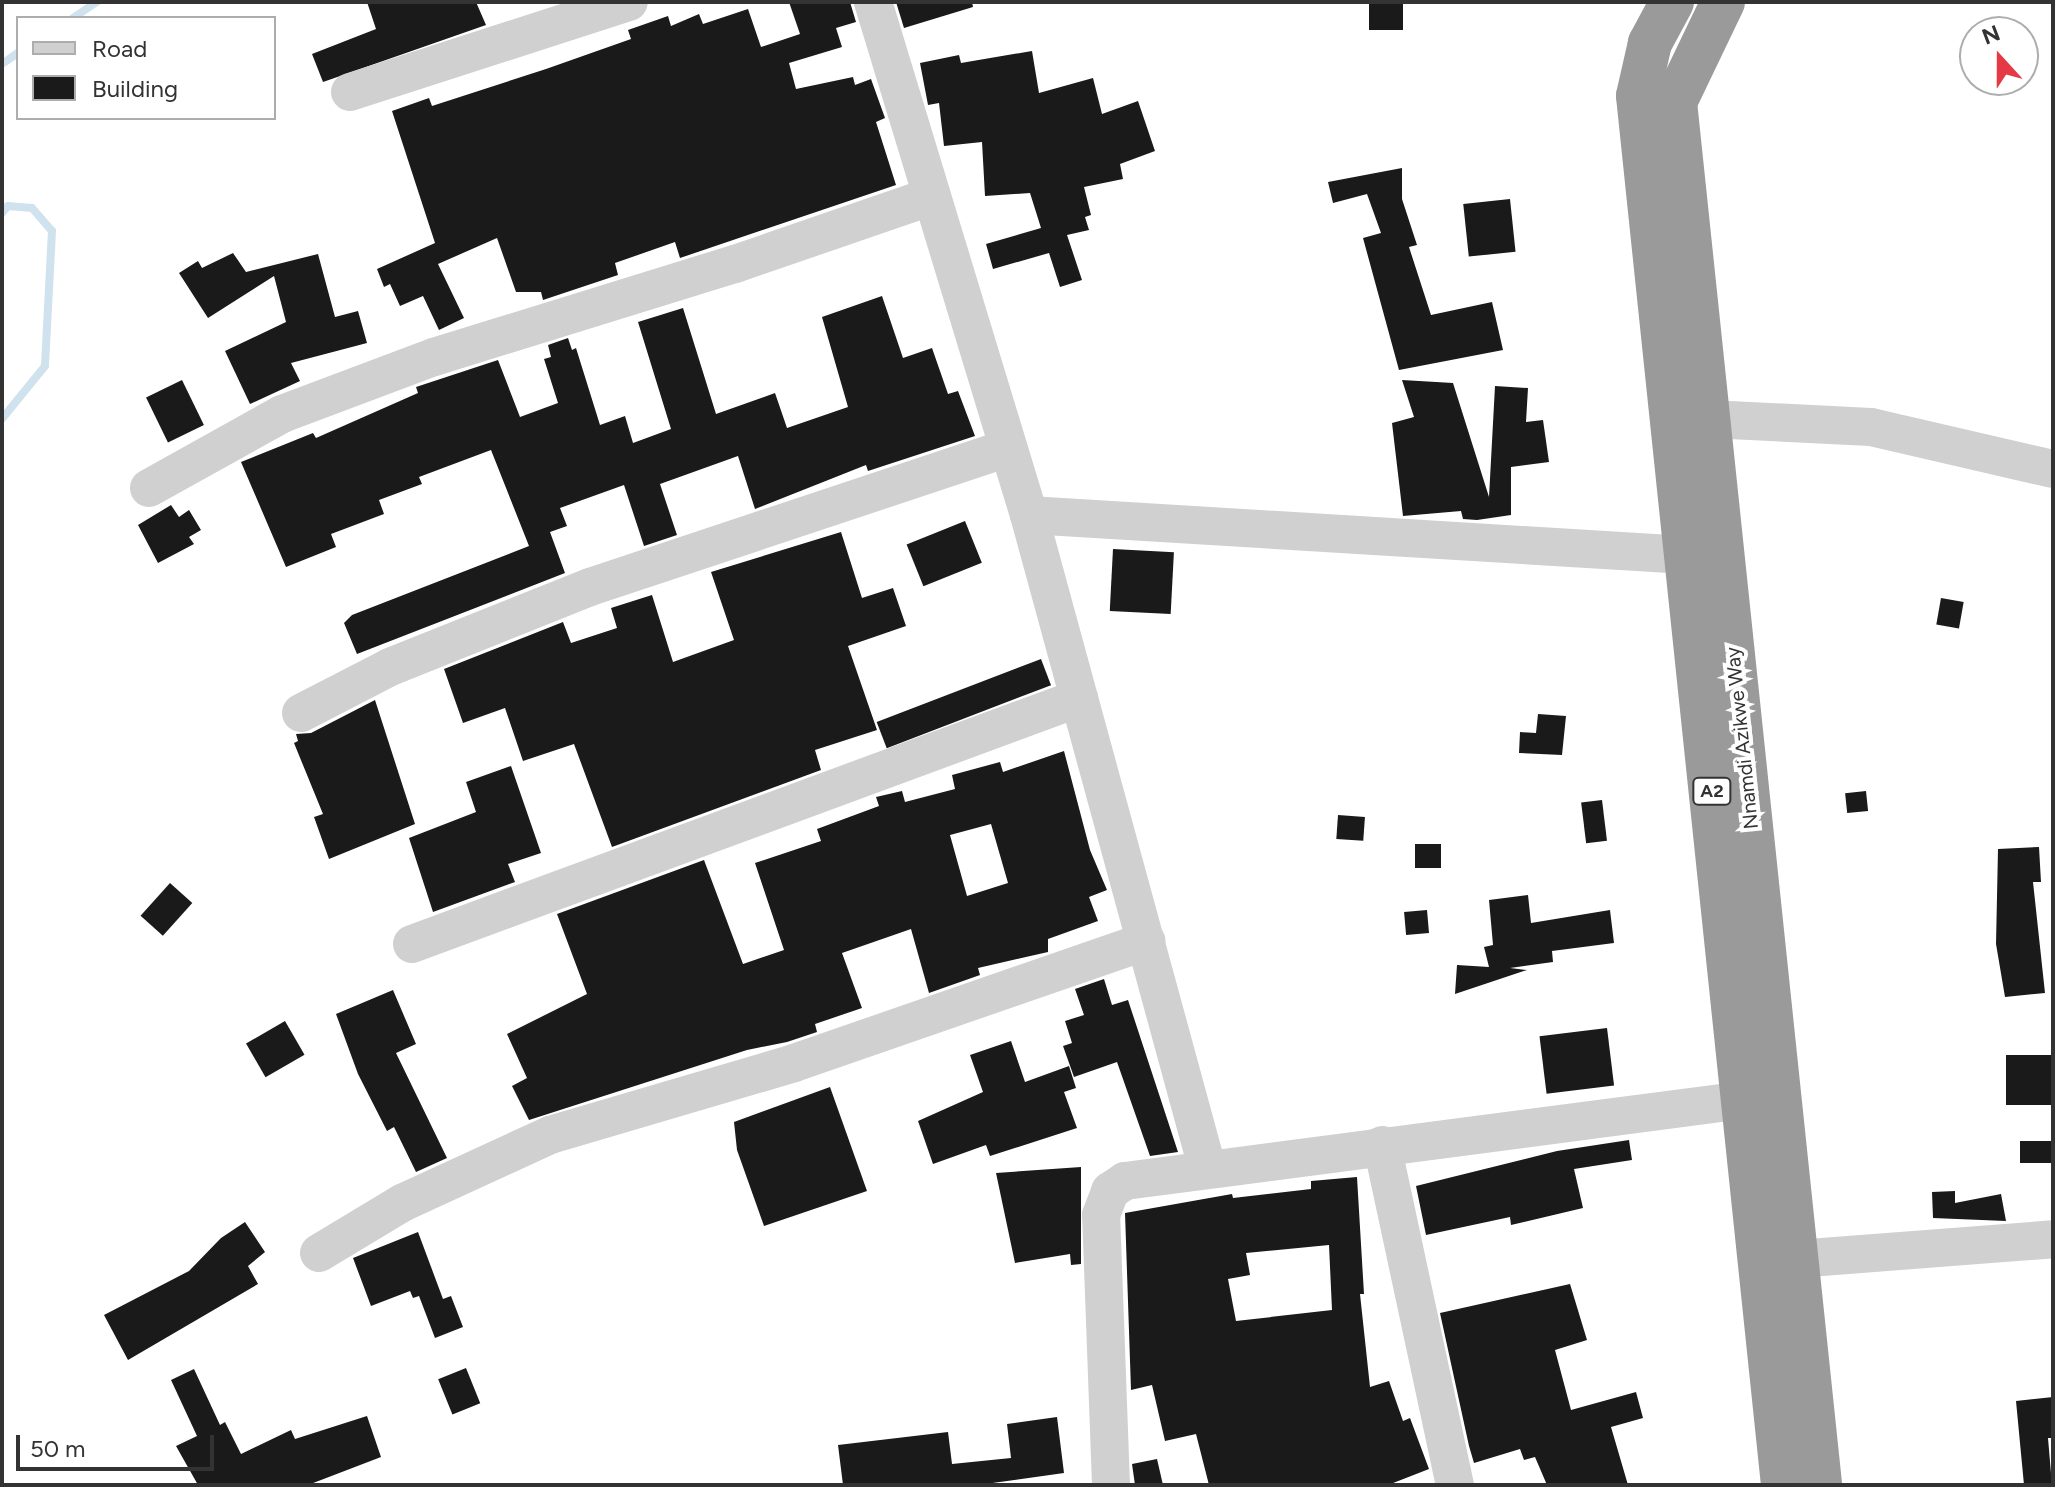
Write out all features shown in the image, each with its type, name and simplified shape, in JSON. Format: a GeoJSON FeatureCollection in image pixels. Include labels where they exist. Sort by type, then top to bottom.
{"type":"FeatureCollection","features":[{"type":"Feature","properties":{"kind":"highway","name":"Nnamdi Azikwe Way"},"geometry":{"type":"LineString","coordinates":[[1672,2],[1650,43],[1638,96],[1783,1485]]}},
{"type":"Feature","properties":{"kind":"highway","name":"Nnamdi Azikwe Way"},"geometry":{"type":"LineString","coordinates":[[1723,2],[1675,102],[1820,1485]]}},
{"type":"Feature","properties":{"kind":"street"},"geometry":{"type":"LineString","coordinates":[[350,92],[629,2]]}},
{"type":"Feature","properties":{"kind":"street"},"geometry":{"type":"LineString","coordinates":[[873,2],[1029,515],[1207,1167]]}},
{"type":"Feature","properties":{"kind":"street"},"geometry":{"type":"LineString","coordinates":[[149,488],[282,414],[323,398],[434,357],[735,264],[932,196]]}},
{"type":"Feature","properties":{"kind":"street"},"geometry":{"type":"LineString","coordinates":[[1709,419],[1871,427],[2053,469]]}},
{"type":"Feature","properties":{"kind":"street"},"geometry":{"type":"LineString","coordinates":[[301,713],[390,667],[590,587],[1008,448]]}},
{"type":"Feature","properties":{"kind":"street"},"geometry":{"type":"LineString","coordinates":[[1029,515],[1687,555]]}},
{"type":"Feature","properties":{"kind":"street"},"geometry":{"type":"LineString","coordinates":[[412,944],[1079,698]]}},
{"type":"Feature","properties":{"kind":"street"},"geometry":{"type":"LineString","coordinates":[[319,1253],[402,1203],[550,1135],[794,1063],[1146,941]]}},
{"type":"Feature","properties":{"kind":"street"},"geometry":{"type":"LineString","coordinates":[[1111,1485],[1101,1215],[1110,1191],[1125,1181],[1207,1167],[1744,1100]]}},
{"type":"Feature","properties":{"kind":"street"},"geometry":{"type":"LineString","coordinates":[[1382,1145],[1455,1485]]}},
{"type":"Feature","properties":{"kind":"street"},"geometry":{"type":"LineString","coordinates":[[1796,1259],[2053,1239]]}},
{"type":"Feature","properties":{"kind":"building"},"geometry":{"type":"Polygon","coordinates":[[[367,2],[476,2],[486,25],[323,82],[312,54],[376,29],[367,2]]]}},
{"type":"Feature","properties":{"kind":"building"},"geometry":{"type":"Polygon","coordinates":[[[789,2],[850,2],[856,22],[836,28],[842,47],[789,63],[796,89],[853,77],[855,85],[871,79],[885,118],[876,122],[896,185],[680,258],[675,242],[615,263],[618,275],[543,300],[541,292],[516,292],[497,238],[438,264],[464,318],[439,330],[423,296],[400,306],[390,284],[384,287],[377,269],[435,243],[392,111],[429,98],[432,106],[546,69],[631,39],[628,30],[668,16],[671,26],[699,14],[703,24],[748,9],[761,47],[800,34],[789,2]]]}},
{"type":"Feature","properties":{"kind":"building"},"geometry":{"type":"Polygon","coordinates":[[[896,2],[972,2],[973,7],[904,28],[896,2]]]}},
{"type":"Feature","properties":{"kind":"building"},"geometry":{"type":"Polygon","coordinates":[[[1369,2],[1403,2],[1403,30],[1369,30],[1369,2]]]}},
{"type":"Feature","properties":{"kind":"building"},"geometry":{"type":"Polygon","coordinates":[[[1032,51],[1039,93],[1093,78],[1102,114],[1138,101],[1155,151],[1120,164],[1123,179],[1084,187],[1091,215],[1085,217],[1089,230],[1067,235],[1082,280],[1060,287],[1049,253],[993,269],[986,244],[1041,228],[1030,193],[985,196],[982,142],[944,146],[939,103],[928,105],[920,63],[959,55],[961,63],[1032,51]]]}},
{"type":"Feature","properties":{"kind":"building"},"geometry":{"type":"Polygon","coordinates":[[[1402,168],[1402,199],[1417,245],[1409,247],[1431,315],[1492,302],[1503,350],[1399,370],[1363,238],[1381,233],[1367,194],[1333,203],[1328,182],[1402,168]]]}},
{"type":"Feature","properties":{"kind":"building"},"geometry":{"type":"Polygon","coordinates":[[[1510,199],[1516,252],[1469,257],[1463,204],[1510,199]]]}},
{"type":"Feature","properties":{"kind":"building"},"geometry":{"type":"Polygon","coordinates":[[[233,253],[246,272],[318,254],[335,317],[358,311],[367,343],[291,363],[300,381],[250,404],[225,351],[286,322],[274,276],[208,318],[179,273],[198,261],[202,268],[233,253]]]}},
{"type":"Feature","properties":{"kind":"building"},"geometry":{"type":"Polygon","coordinates":[[[882,296],[903,358],[932,348],[948,394],[958,391],[975,436],[868,471],[866,465],[755,509],[738,456],[660,484],[677,535],[644,546],[624,485],[560,508],[567,526],[550,532],[565,573],[357,654],[344,623],[352,615],[529,546],[491,450],[419,477],[422,484],[379,500],[384,514],[331,534],[336,547],[286,567],[241,462],[313,433],[316,438],[418,393],[416,387],[498,360],[520,417],[558,403],[544,359],[551,357],[548,345],[568,338],[572,350],[576,348],[600,425],[625,416],[633,443],[671,429],[638,322],[683,308],[716,414],[775,393],[787,428],[848,407],[822,317],[882,296]]]}},
{"type":"Feature","properties":{"kind":"building"},"geometry":{"type":"Polygon","coordinates":[[[182,380],[204,425],[168,442],[146,398],[182,380]]]}},
{"type":"Feature","properties":{"kind":"building"},"geometry":{"type":"Polygon","coordinates":[[[1402,380],[1453,383],[1489,497],[1495,386],[1528,388],[1526,422],[1543,420],[1549,462],[1511,467],[1511,515],[1477,520],[1463,519],[1461,511],[1403,516],[1392,423],[1414,417],[1402,380]]]}},
{"type":"Feature","properties":{"kind":"building"},"geometry":{"type":"Polygon","coordinates":[[[171,505],[179,517],[189,510],[201,530],[189,537],[194,544],[158,563],[138,525],[171,505]]]}},
{"type":"Feature","properties":{"kind":"building"},"geometry":{"type":"Polygon","coordinates":[[[965,521],[982,563],[923,586],[907,545],[965,521]]]}},
{"type":"Feature","properties":{"kind":"building"},"geometry":{"type":"Polygon","coordinates":[[[841,532],[862,598],[893,588],[906,626],[848,646],[877,730],[815,750],[821,770],[612,847],[574,744],[523,761],[505,708],[463,723],[444,669],[563,622],[571,643],[617,628],[611,608],[652,595],[673,662],[734,640],[711,572],[841,532]]]}},
{"type":"Feature","properties":{"kind":"building"},"geometry":{"type":"Polygon","coordinates":[[[1113,549],[1174,552],[1171,614],[1110,611],[1113,549]]]}},
{"type":"Feature","properties":{"kind":"building"},"geometry":{"type":"Polygon","coordinates":[[[1941,598],[1964,602],[1959,629],[1936,625],[1941,598]]]}},
{"type":"Feature","properties":{"kind":"building"},"geometry":{"type":"Polygon","coordinates":[[[1041,659],[1051,685],[887,748],[877,722],[1041,659]]]}},
{"type":"Feature","properties":{"kind":"building"},"geometry":{"type":"Polygon","coordinates":[[[375,700],[415,824],[329,859],[314,817],[323,814],[294,743],[298,741],[296,734],[311,733],[375,700]]]}},
{"type":"Feature","properties":{"kind":"building"},"geometry":{"type":"Polygon","coordinates":[[[1538,714],[1566,716],[1562,755],[1519,753],[1520,732],[1536,733],[1538,714]]]}},
{"type":"Feature","properties":{"kind":"building"},"geometry":{"type":"Polygon","coordinates":[[[1064,751],[1090,850],[1107,890],[1089,897],[1098,921],[1048,939],[1048,952],[978,968],[980,975],[929,993],[911,929],[842,953],[862,1008],[815,1024],[817,1032],[747,1050],[529,1120],[512,1086],[527,1078],[507,1034],[587,994],[557,914],[704,860],[743,964],[784,950],[755,863],[821,841],[817,829],[879,806],[876,797],[902,791],[905,802],[955,789],[952,775],[1000,762],[1003,772],[1064,751]],[[991,824],[950,835],[967,896],[1008,883],[991,824]]]}},
{"type":"Feature","properties":{"kind":"building"},"geometry":{"type":"Polygon","coordinates":[[[511,766],[541,853],[508,864],[515,882],[433,912],[409,838],[476,812],[466,782],[511,766]]]}},
{"type":"Feature","properties":{"kind":"building"},"geometry":{"type":"Polygon","coordinates":[[[1866,791],[1868,811],[1847,813],[1845,793],[1866,791]]]}},
{"type":"Feature","properties":{"kind":"building"},"geometry":{"type":"Polygon","coordinates":[[[1602,800],[1607,841],[1586,843],[1581,803],[1602,800]]]}},
{"type":"Feature","properties":{"kind":"building"},"geometry":{"type":"Polygon","coordinates":[[[1338,815],[1365,817],[1363,841],[1336,839],[1338,815]]]}},
{"type":"Feature","properties":{"kind":"building"},"geometry":{"type":"Polygon","coordinates":[[[1415,844],[1441,844],[1441,868],[1415,868],[1415,844]]]}},
{"type":"Feature","properties":{"kind":"building"},"geometry":{"type":"Polygon","coordinates":[[[2039,847],[2041,882],[2033,882],[2045,993],[2005,997],[1996,944],[1998,849],[2039,847]]]}},
{"type":"Feature","properties":{"kind":"building"},"geometry":{"type":"Polygon","coordinates":[[[170,883],[192,903],[163,936],[141,916],[170,883]]]}},
{"type":"Feature","properties":{"kind":"building"},"geometry":{"type":"Polygon","coordinates":[[[1528,895],[1531,923],[1610,910],[1614,943],[1552,951],[1553,962],[1510,968],[1527,970],[1455,994],[1457,965],[1489,967],[1484,947],[1493,945],[1489,900],[1528,895]]]}},
{"type":"Feature","properties":{"kind":"building"},"geometry":{"type":"Polygon","coordinates":[[[1427,910],[1429,933],[1406,935],[1404,912],[1427,910]]]}},
{"type":"Feature","properties":{"kind":"building"},"geometry":{"type":"Polygon","coordinates":[[[1104,979],[1112,1005],[1128,1000],[1178,1152],[1150,1156],[1117,1062],[1074,1077],[1063,1046],[1072,1043],[1065,1021],[1084,1015],[1075,989],[1104,979]]]}},
{"type":"Feature","properties":{"kind":"building"},"geometry":{"type":"Polygon","coordinates":[[[393,990],[416,1044],[396,1053],[447,1158],[416,1172],[394,1127],[387,1131],[358,1074],[336,1014],[393,990]]]}},
{"type":"Feature","properties":{"kind":"building"},"geometry":{"type":"Polygon","coordinates":[[[285,1021],[304,1055],[266,1077],[246,1044],[285,1021]]]}},
{"type":"Feature","properties":{"kind":"building"},"geometry":{"type":"Polygon","coordinates":[[[1607,1028],[1614,1086],[1547,1094],[1540,1036],[1607,1028]]]}},
{"type":"Feature","properties":{"kind":"building"},"geometry":{"type":"Polygon","coordinates":[[[1011,1041],[1025,1082],[1069,1066],[1076,1088],[1064,1092],[1077,1128],[990,1156],[986,1145],[933,1164],[918,1121],[983,1092],[970,1055],[1011,1041]]]}},
{"type":"Feature","properties":{"kind":"building"},"geometry":{"type":"Polygon","coordinates":[[[2006,1055],[2053,1055],[2053,1105],[2006,1105],[2006,1055]]]}},
{"type":"Feature","properties":{"kind":"building"},"geometry":{"type":"Polygon","coordinates":[[[830,1087],[867,1191],[764,1226],[737,1150],[734,1122],[830,1087]]]}},
{"type":"Feature","properties":{"kind":"building"},"geometry":{"type":"Polygon","coordinates":[[[1629,1140],[1632,1160],[1574,1169],[1583,1208],[1511,1225],[1510,1217],[1426,1235],[1416,1186],[1557,1151],[1629,1140]]]}},
{"type":"Feature","properties":{"kind":"building"},"geometry":{"type":"Polygon","coordinates":[[[2020,1141],[2053,1141],[2053,1163],[2020,1163],[2020,1141]]]}},
{"type":"Feature","properties":{"kind":"building"},"geometry":{"type":"Polygon","coordinates":[[[1081,1167],[1081,1264],[1071,1265],[1070,1254],[1015,1263],[996,1173],[1081,1167]]]}},
{"type":"Feature","properties":{"kind":"building"},"geometry":{"type":"Polygon","coordinates":[[[1357,1177],[1364,1294],[1360,1294],[1370,1387],[1389,1381],[1403,1421],[1410,1418],[1429,1469],[1388,1485],[1209,1485],[1196,1434],[1165,1441],[1152,1385],[1131,1390],[1125,1213],[1232,1194],[1233,1198],[1311,1189],[1311,1181],[1357,1177]],[[1329,1245],[1246,1253],[1250,1275],[1228,1279],[1236,1321],[1332,1310],[1329,1245]]]}},
{"type":"Feature","properties":{"kind":"building"},"geometry":{"type":"Polygon","coordinates":[[[1955,1191],[1955,1203],[2001,1194],[2006,1221],[1933,1218],[1932,1192],[1955,1191]]]}},
{"type":"Feature","properties":{"kind":"building"},"geometry":{"type":"Polygon","coordinates":[[[245,1222],[265,1252],[248,1266],[258,1284],[128,1360],[104,1315],[189,1271],[221,1238],[245,1222]]]}},
{"type":"Feature","properties":{"kind":"building"},"geometry":{"type":"Polygon","coordinates":[[[418,1232],[443,1299],[451,1296],[463,1327],[435,1338],[419,1296],[413,1298],[410,1291],[371,1306],[353,1258],[418,1232]]]}},
{"type":"Feature","properties":{"kind":"building"},"geometry":{"type":"Polygon","coordinates":[[[1570,1284],[1587,1340],[1555,1350],[1571,1410],[1636,1392],[1643,1418],[1611,1427],[1628,1485],[1547,1485],[1535,1457],[1524,1460],[1520,1449],[1474,1463],[1469,1446],[1440,1313],[1570,1284]]]}},
{"type":"Feature","properties":{"kind":"building"},"geometry":{"type":"Polygon","coordinates":[[[466,1368],[480,1403],[452,1414],[438,1379],[466,1368]]]}},
{"type":"Feature","properties":{"kind":"building"},"geometry":{"type":"Polygon","coordinates":[[[194,1369],[220,1425],[225,1422],[241,1454],[291,1430],[295,1439],[367,1416],[381,1457],[308,1485],[198,1485],[176,1446],[197,1436],[171,1380],[194,1369]]]}},
{"type":"Feature","properties":{"kind":"building"},"geometry":{"type":"Polygon","coordinates":[[[2053,1397],[2053,1438],[2048,1438],[2052,1485],[2024,1485],[2016,1401],[2053,1397]]]}},
{"type":"Feature","properties":{"kind":"building"},"geometry":{"type":"Polygon","coordinates":[[[1057,1417],[1064,1473],[978,1485],[843,1485],[838,1445],[948,1432],[952,1464],[1011,1458],[1007,1424],[1057,1417]]]}},
{"type":"Feature","properties":{"kind":"building"},"geometry":{"type":"Polygon","coordinates":[[[1157,1459],[1163,1485],[1135,1485],[1132,1464],[1157,1459]]]}},
{"type":"Feature","properties":{"kind":"waterway"},"geometry":{"type":"LineString","coordinates":[[76,16],[97,2]]}},
{"type":"Feature","properties":{"kind":"waterway"},"geometry":{"type":"LineString","coordinates":[[2,64],[16,54]]}},
{"type":"Feature","properties":{"kind":"waterway"},"geometry":{"type":"LineString","coordinates":[[2,213],[8,206],[32,208],[52,231],[45,366],[2,419]]}}]}
